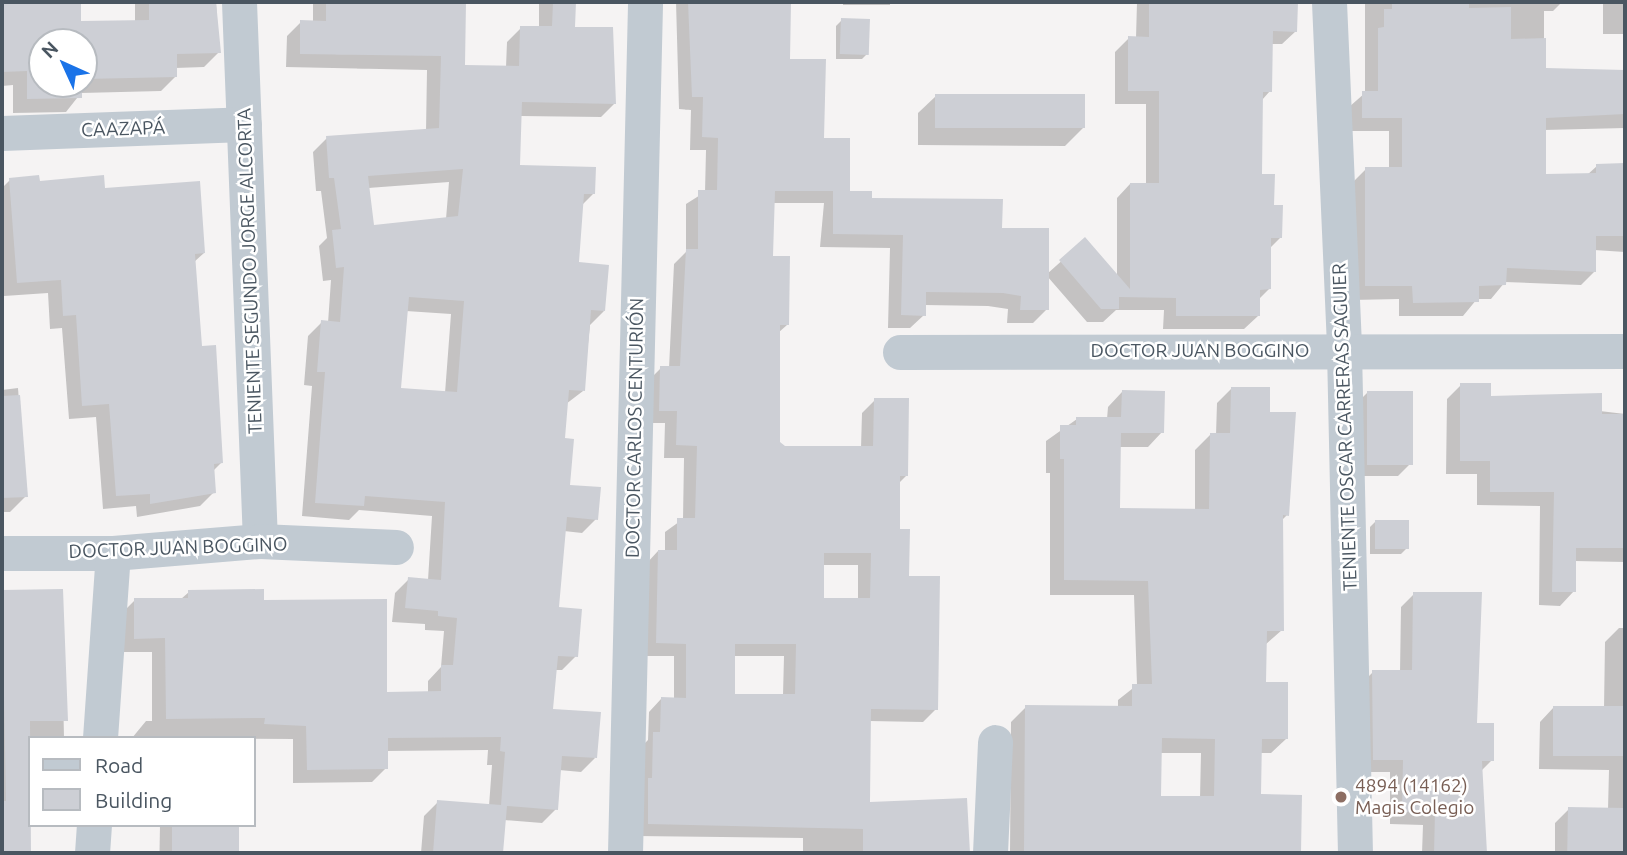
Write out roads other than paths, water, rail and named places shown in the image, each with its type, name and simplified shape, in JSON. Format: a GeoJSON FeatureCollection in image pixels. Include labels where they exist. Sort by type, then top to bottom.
{"type":"FeatureCollection","features":[{"type":"Feature","properties":{"kind":"street","name":"TENIENTE SEGUNDO JORGE ALCORTA"},"geometry":{"type":"LineString","coordinates":[[239,2],[260,541]]}},
{"type":"Feature","properties":{"kind":"street","name":"DOCTOR CARLOS CENTURIÓN"},"geometry":{"type":"LineString","coordinates":[[625,853],[645,2]]}},
{"type":"Feature","properties":{"kind":"street","name":"TENIENTE OSCAR CARRERAS SAGUIER"},"geometry":{"type":"LineString","coordinates":[[1329,2],[1344,351],[1355,853]]}},
{"type":"Feature","properties":{"kind":"street","name":"CAAZAPÁ"},"geometry":{"type":"LineString","coordinates":[[2,134],[244,124]]}},
{"type":"Feature","properties":{"kind":"street","name":"DOCTOR JUAN BOGGINO"},"geometry":{"type":"LineString","coordinates":[[900,352],[1625,351]]}},
{"type":"Feature","properties":{"kind":"street","name":"DOCTOR JUAN BOGGINO"},"geometry":{"type":"LineString","coordinates":[[2,553],[113,553],[260,541],[396,547]]}},
{"type":"Feature","properties":{"kind":"street"},"geometry":{"type":"LineString","coordinates":[[100,736],[113,553]]}},
{"type":"Feature","properties":{"kind":"street"},"geometry":{"type":"LineString","coordinates":[[990,853],[995,742]]}},
{"type":"Feature","properties":{"kind":"street"},"geometry":{"type":"LineString","coordinates":[[92,853],[94,827]]}},
{"type":"Feature","properties":{"kind":"place","name":"4894 (14162) Magis Colegio"},"geometry":{"type":"Point","coordinates":[1341,797]}}]}
